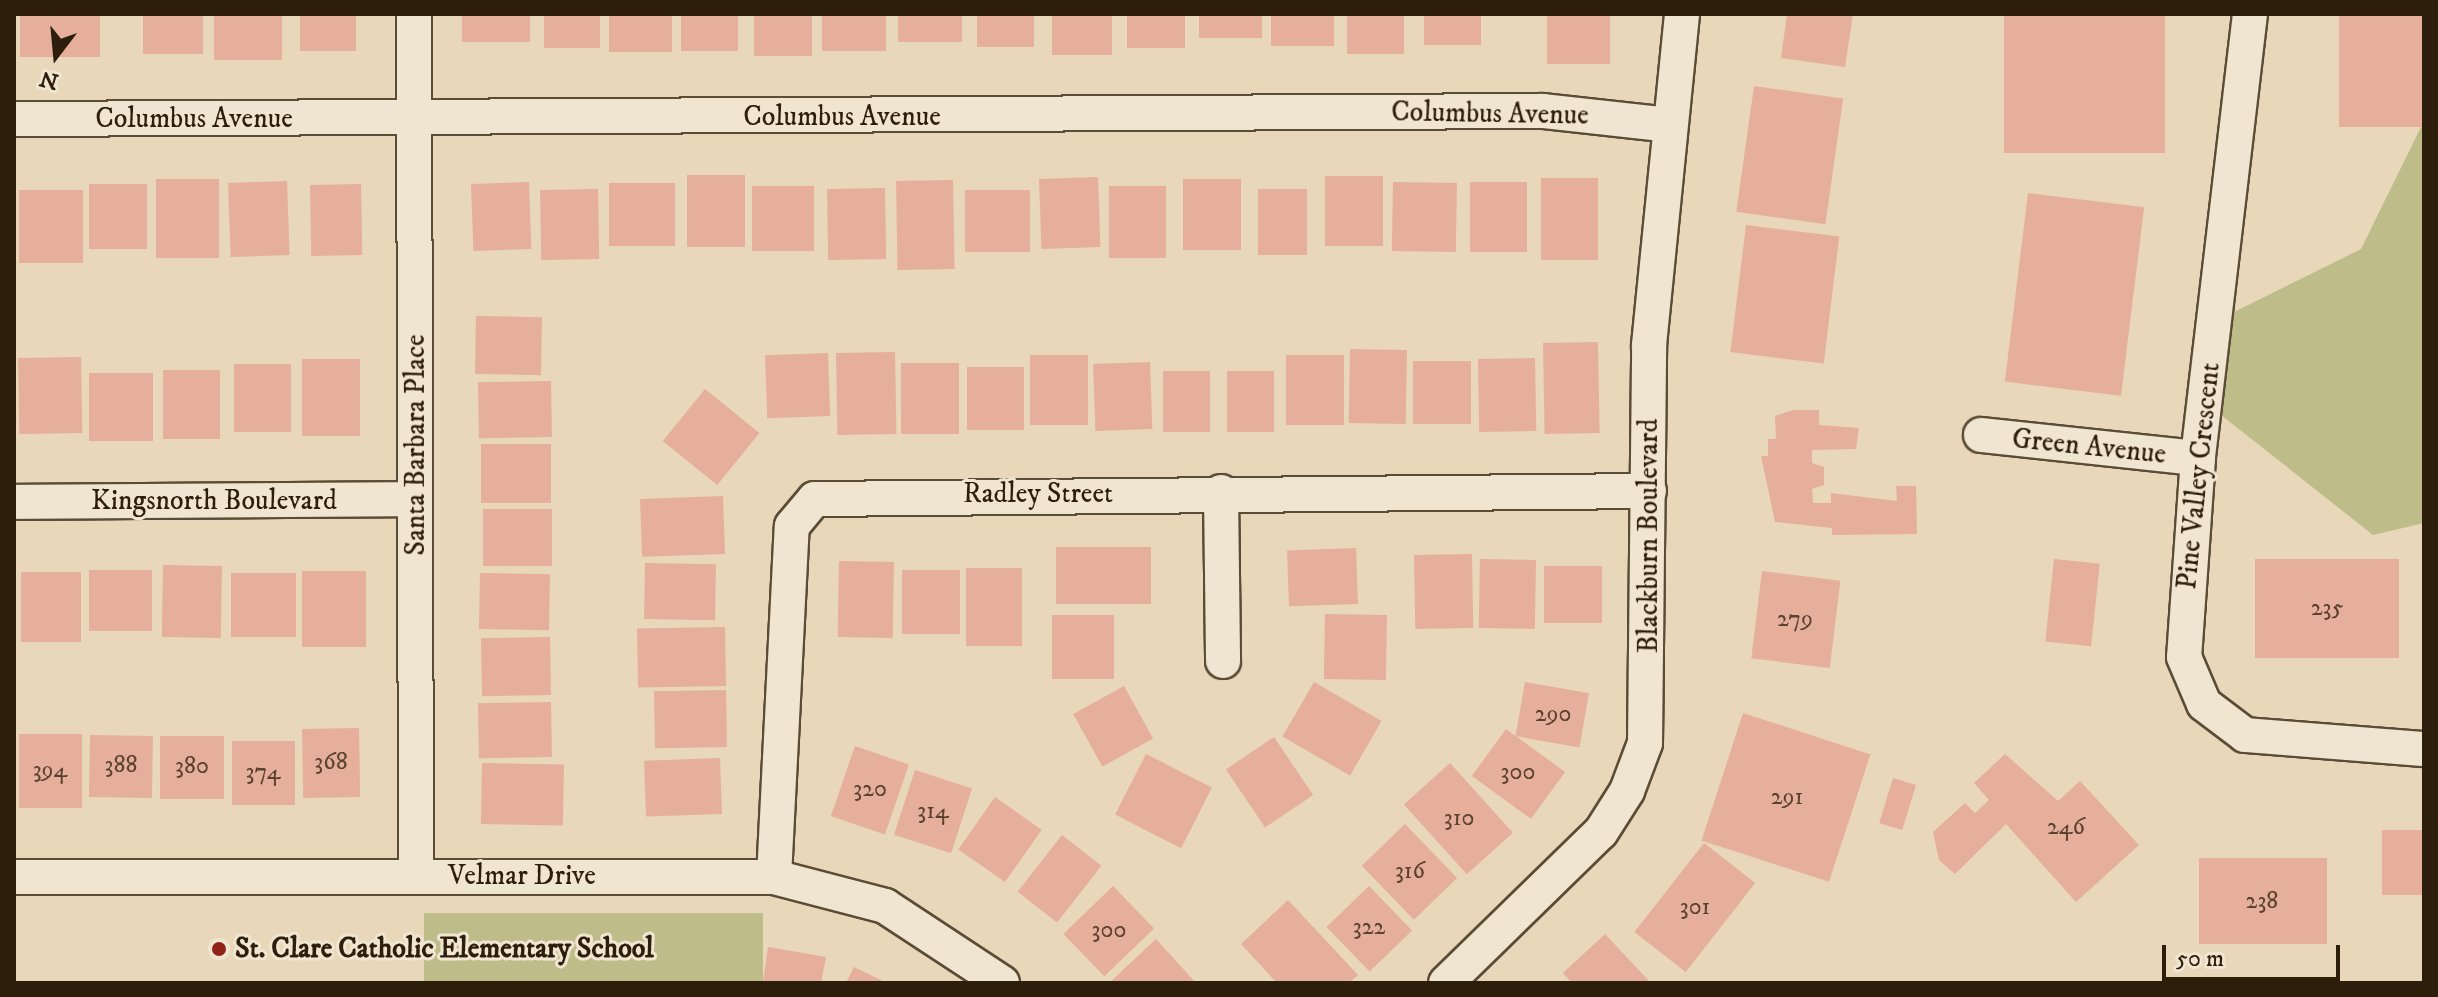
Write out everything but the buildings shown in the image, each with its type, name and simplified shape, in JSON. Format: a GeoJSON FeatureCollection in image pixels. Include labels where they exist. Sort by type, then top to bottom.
{"type":"FeatureCollection","features":[{"type":"Feature","properties":{"kind":"street","name":"Santa Barbara Place"},"geometry":{"type":"LineString","coordinates":[[414,14],[416,876]]}},
{"type":"Feature","properties":{"kind":"street","name":"Blackburn Boulevard"},"geometry":{"type":"LineString","coordinates":[[1446,983],[1588,846],[1637,767],[1649,717],[1649,345],[1682,14]]}},
{"type":"Feature","properties":{"kind":"street","name":"Pine Valley Crescent"},"geometry":{"type":"LineString","coordinates":[[2250,14],[2198,458],[2184,657],[2204,704],[2245,735],[2284,744],[2424,749]]}},
{"type":"Feature","properties":{"kind":"street","name":"Columbus Avenue"},"geometry":{"type":"LineString","coordinates":[[14,119],[1543,111],[1670,125]]}},
{"type":"Feature","properties":{"kind":"street","name":"Green Avenue"},"geometry":{"type":"LineString","coordinates":[[1981,435],[2198,458]]}},
{"type":"Feature","properties":{"kind":"street","name":"Radley Street"},"geometry":{"type":"LineString","coordinates":[[774,877],[792,526],[805,507],[850,496],[1649,491]]}},
{"type":"Feature","properties":{"kind":"street"},"geometry":{"type":"LineString","coordinates":[[1221,492],[1223,661]]}},
{"type":"Feature","properties":{"kind":"street","name":"Kingsnorth Boulevard"},"geometry":{"type":"LineString","coordinates":[[14,502],[415,499]]}},
{"type":"Feature","properties":{"kind":"street","name":"Velmar Drive"},"geometry":{"type":"LineString","coordinates":[[14,877],[774,877],[885,906],[1002,983]]}},
{"type":"Feature","properties":{"kind":"shaded area"},"geometry":{"type":"Polygon","coordinates":[[[2424,121],[2424,523],[2373,535],[2216,411],[2210,324],[2361,249],[2424,121]]]}},
{"type":"Feature","properties":{"kind":"shaded area"},"geometry":{"type":"Polygon","coordinates":[[[424,913],[763,913],[763,983],[424,983],[424,913]]]}},
{"type":"Feature","properties":{"kind":"place","name":"St. Clare Catholic Elementary School"},"geometry":{"type":"Point","coordinates":[219,949]}}]}
